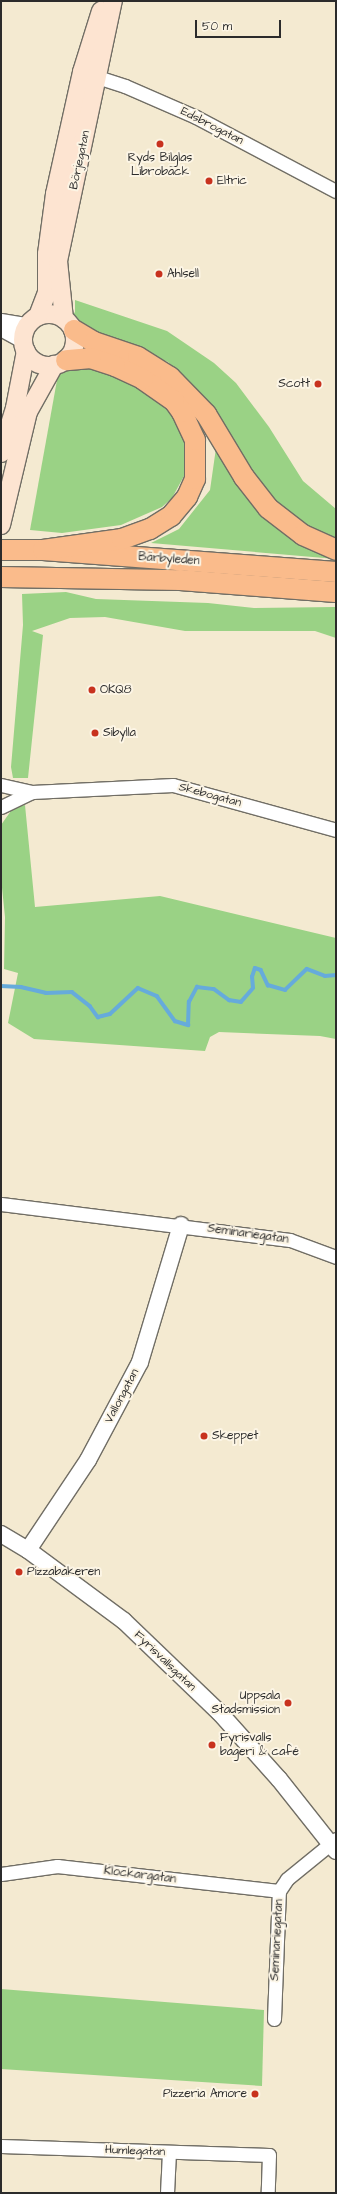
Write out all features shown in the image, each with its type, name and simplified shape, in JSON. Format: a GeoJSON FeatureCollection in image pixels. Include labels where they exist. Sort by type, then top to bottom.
{"type":"FeatureCollection","features":[{"type":"Feature","properties":{"kind":"main road","name":"Börjegatan"},"geometry":{"type":"LineString","coordinates":[[69,325],[58,262],[104,1]]}},
{"type":"Feature","properties":{"kind":"main road","name":"Börjegatan"},"geometry":{"type":"LineString","coordinates":[[1,453],[15,408],[29,333],[47,292],[47,254],[55,194],[113,1]]}},
{"type":"Feature","properties":{"kind":"main road"},"geometry":{"type":"LineString","coordinates":[[43,550],[122,539],[150,530],[171,516],[187,497],[195,479],[195,440],[182,412],[174,401],[143,378],[91,358],[60,363],[37,363],[29,333],[56,315],[94,342],[138,357],[170,376],[206,414],[244,477],[268,508],[303,535],[336,550]]}},
{"type":"Feature","properties":{"kind":"main road"},"geometry":{"type":"LineString","coordinates":[[1,525],[18,446],[28,412],[60,363],[74,346],[69,325]]}},
{"type":"Feature","properties":{"kind":"main road","name":"Bärbyleden"},"geometry":{"type":"LineString","coordinates":[[1,550],[43,550],[336,572]]}},
{"type":"Feature","properties":{"kind":"main road","name":"Bärbyleden"},"geometry":{"type":"LineString","coordinates":[[1,577],[180,580],[336,592]]}},
{"type":"Feature","properties":{"kind":"street","name":"Edsbrogatan"},"geometry":{"type":"LineString","coordinates":[[90,75],[125,86],[196,116],[336,191]]}},
{"type":"Feature","properties":{"kind":"street"},"geometry":{"type":"LineString","coordinates":[[1,322],[29,333]]}},
{"type":"Feature","properties":{"kind":"street"},"geometry":{"type":"LineString","coordinates":[[1,328],[29,333]]}},
{"type":"Feature","properties":{"kind":"street","name":"Skebogatan"},"geometry":{"type":"LineString","coordinates":[[1,785],[32,792],[173,785],[336,830]]}},
{"type":"Feature","properties":{"kind":"street","name":"Skebogatan"},"geometry":{"type":"LineString","coordinates":[[1,807],[32,792]]}},
{"type":"Feature","properties":{"kind":"street","name":"Seminariegatan"},"geometry":{"type":"LineString","coordinates":[[1,1204],[181,1225],[290,1240],[336,1257]]}},
{"type":"Feature","properties":{"kind":"street","name":"Vallongatan"},"geometry":{"type":"LineString","coordinates":[[28,1550],[88,1460],[140,1362],[181,1225]]}},
{"type":"Feature","properties":{"kind":"street","name":"Fyrisvallsgatan"},"geometry":{"type":"LineString","coordinates":[[1,1534],[28,1550],[114,1612],[219,1712],[279,1779],[334,1844]]}},
{"type":"Feature","properties":{"kind":"street","name":"Seminariegatan"},"geometry":{"type":"LineString","coordinates":[[274,2019],[279,1891],[287,1878],[334,1844]]}},
{"type":"Feature","properties":{"kind":"street","name":"Klockargatan"},"geometry":{"type":"LineString","coordinates":[[1,1874],[57,1866],[279,1891]]}},
{"type":"Feature","properties":{"kind":"street","name":"Humlegatan"},"geometry":{"type":"LineString","coordinates":[[1,2146],[269,2155],[268,2193]]}},
{"type":"Feature","properties":{"kind":"street"},"geometry":{"type":"LineString","coordinates":[[167,2193],[169,2152]]}},
{"type":"Feature","properties":{"kind":"green space"},"geometry":{"type":"Polygon","coordinates":[[[75,300],[167,331],[214,363],[236,383],[269,427],[303,481],[336,509],[336,540],[314,531],[274,502],[203,396],[168,362],[115,339],[77,327],[71,317],[75,312],[75,300]]]}},
{"type":"Feature","properties":{"kind":"green space"},"geometry":{"type":"Polygon","coordinates":[[[75,363],[97,367],[147,389],[176,416],[189,454],[184,476],[172,498],[162,507],[121,525],[62,533],[30,530],[59,369],[75,363]]]}},
{"type":"Feature","properties":{"kind":"green space"},"geometry":{"type":"Polygon","coordinates":[[[216,448],[336,559],[151,543],[179,529],[210,490],[216,448]]]}},
{"type":"Feature","properties":{"kind":"green space"},"geometry":{"type":"Polygon","coordinates":[[[66,592],[96,599],[208,603],[254,608],[335,607],[336,638],[315,631],[185,631],[105,617],[70,618],[32,631],[43,635],[28,778],[13,778],[11,767],[23,625],[22,594],[66,592]]]}},
{"type":"Feature","properties":{"kind":"green space"},"geometry":{"type":"Polygon","coordinates":[[[25,805],[35,907],[160,896],[336,938],[336,1039],[320,1036],[219,1032],[210,1037],[205,1051],[34,1039],[8,1023],[18,973],[4,969],[5,917],[1,878],[1,825],[13,808],[25,805]]]}},
{"type":"Feature","properties":{"kind":"green space"},"geometry":{"type":"Polygon","coordinates":[[[1,1989],[264,2010],[262,2086],[1,2069],[1,1989]]]}},
{"type":"Feature","properties":{"kind":"waterway"},"geometry":{"type":"LineString","coordinates":[[1,986],[21,987],[46,993],[72,992],[90,1006],[98,1017],[110,1014],[138,988],[157,996],[175,1021],[188,1025],[189,1002],[197,987],[214,989],[229,1000],[241,1002],[253,988],[252,977],[255,968],[261,970],[268,985],[285,990],[307,969],[325,976],[336,975]]}},
{"type":"Feature","properties":{"kind":"place","name":"Ryds Bilglas Librobäck"},"geometry":{"type":"Point","coordinates":[160,144]}},
{"type":"Feature","properties":{"kind":"place","name":"Eltric"},"geometry":{"type":"Point","coordinates":[209,181]}},
{"type":"Feature","properties":{"kind":"place","name":"Ahlsell"},"geometry":{"type":"Point","coordinates":[159,274]}},
{"type":"Feature","properties":{"kind":"place","name":"Scott"},"geometry":{"type":"Point","coordinates":[318,384]}},
{"type":"Feature","properties":{"kind":"place","name":"OKQ8"},"geometry":{"type":"Point","coordinates":[92,690]}},
{"type":"Feature","properties":{"kind":"place","name":"Sibylla"},"geometry":{"type":"Point","coordinates":[95,733]}},
{"type":"Feature","properties":{"kind":"place","name":"Skeppet"},"geometry":{"type":"Point","coordinates":[204,1436]}},
{"type":"Feature","properties":{"kind":"place","name":"Pizzabakeren"},"geometry":{"type":"Point","coordinates":[19,1572]}},
{"type":"Feature","properties":{"kind":"place","name":"Uppsala Stadsmission"},"geometry":{"type":"Point","coordinates":[288,1703]}},
{"type":"Feature","properties":{"kind":"place","name":"Fyrisvalls bageri & café"},"geometry":{"type":"Point","coordinates":[212,1745]}},
{"type":"Feature","properties":{"kind":"place","name":"Pizzeria Amore"},"geometry":{"type":"Point","coordinates":[255,2094]}}]}
